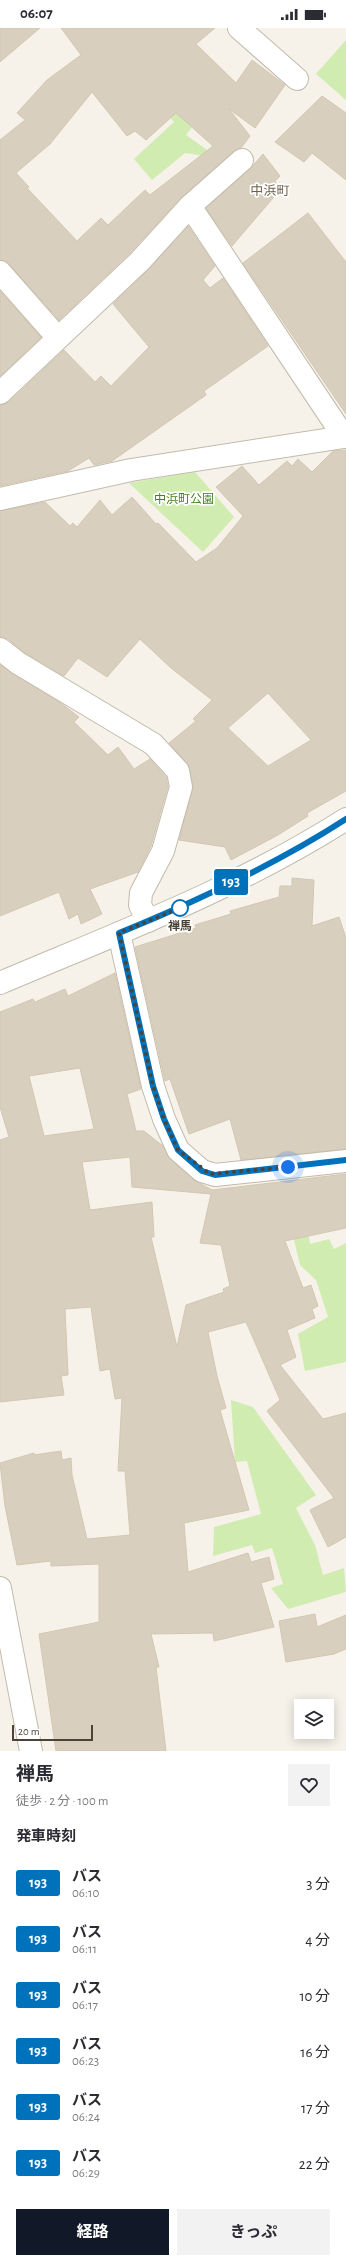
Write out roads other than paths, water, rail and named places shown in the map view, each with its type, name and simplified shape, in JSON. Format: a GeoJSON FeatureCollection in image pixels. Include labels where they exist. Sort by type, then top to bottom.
{"type":"FeatureCollection","features":[{"type":"Feature","properties":{"kind":"street"},"geometry":{"type":"LineString","coordinates":[[239,28],[297,79]]}},
{"type":"Feature","properties":{"kind":"street"},"geometry":{"type":"LineString","coordinates":[[0,393],[140,261],[190,206],[242,160]]}},
{"type":"Feature","properties":{"kind":"street"},"geometry":{"type":"LineString","coordinates":[[0,499],[131,470],[345,437],[190,206]]}},
{"type":"Feature","properties":{"kind":"street"},"geometry":{"type":"LineString","coordinates":[[0,272],[58,338]]}},
{"type":"Feature","properties":{"kind":"street"},"geometry":{"type":"LineString","coordinates":[[0,649],[18,663],[153,744],[178,771],[181,787],[163,851],[141,893],[140,905],[148,921]]}},
{"type":"Feature","properties":{"kind":"street"},"geometry":{"type":"LineString","coordinates":[[0,983],[182,907],[311,841],[346,819]]}},
{"type":"Feature","properties":{"kind":"street"},"geometry":{"type":"LineString","coordinates":[[119,933],[153,1086],[164,1119],[178,1150],[202,1171],[215,1175],[346,1160]]}},
{"type":"Feature","properties":{"kind":"street"},"geometry":{"type":"LineString","coordinates":[[0,1588],[31,1751]]}},
{"type":"Feature","properties":{"kind":"place","name":"禅馬"},"geometry":{"type":"Point","coordinates":[180,908]}},
{"type":"Feature","properties":{"kind":"district","name":"中浜町"},"geometry":{"type":"Point","coordinates":[270,191]}},
{"type":"Feature","properties":{"kind":"park label","name":"中浜町公園"},"geometry":{"type":"Point","coordinates":[184,499]}}]}
